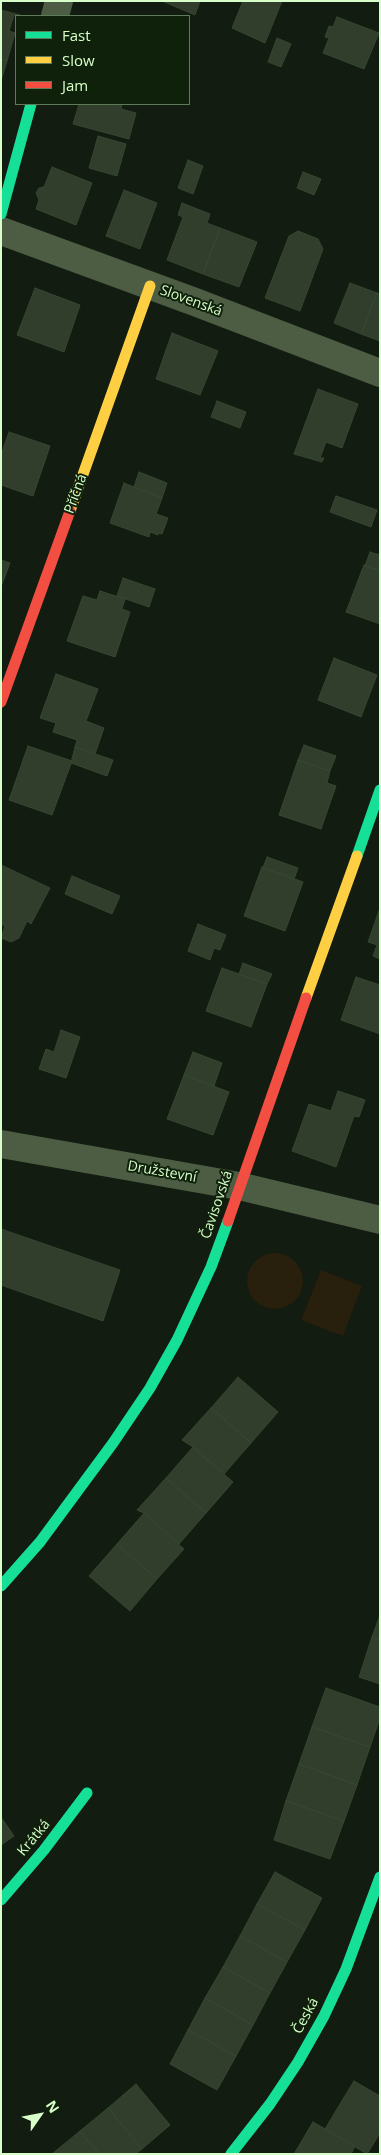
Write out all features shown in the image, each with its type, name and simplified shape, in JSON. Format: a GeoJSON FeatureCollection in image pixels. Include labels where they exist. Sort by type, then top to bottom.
{"type":"FeatureCollection","features":[{"type":"Feature","properties":{"kind":"street"},"geometry":{"type":"LineString","coordinates":[[55,15],[59,1]]}},
{"type":"Feature","properties":{"kind":"street"},"geometry":{"type":"LineString","coordinates":[[1,214],[31,105]]}},
{"type":"Feature","properties":{"kind":"street","name":"Slovenská"},"geometry":{"type":"LineString","coordinates":[[1,231],[380,373]]}},
{"type":"Feature","properties":{"kind":"street","name":"Příčná"},"geometry":{"type":"LineString","coordinates":[[1,702],[150,286]]}},
{"type":"Feature","properties":{"kind":"street","name":"Čavisovská"},"geometry":{"type":"LineString","coordinates":[[1,1586],[40,1542],[113,1443],[150,1388],[177,1340],[211,1267],[380,790]]}},
{"type":"Feature","properties":{"kind":"street","name":"Družstevní"},"geometry":{"type":"LineString","coordinates":[[1,1144],[239,1186],[380,1220]]}},
{"type":"Feature","properties":{"kind":"street","name":"Krátká"},"geometry":{"type":"LineString","coordinates":[[1,1900],[44,1850],[87,1793]]}},
{"type":"Feature","properties":{"kind":"street","name":"Česká"},"geometry":{"type":"LineString","coordinates":[[231,2154],[265,2111],[298,2062],[324,2016],[349,1961],[380,1877]]}},
{"type":"Feature","properties":{"kind":"shaded area"},"geometry":{"type":"Polygon","coordinates":[[[269,1253],[281,1253],[291,1257],[299,1265],[303,1281],[299,1297],[291,1305],[281,1309],[269,1309],[259,1305],[251,1297],[247,1287],[247,1275],[251,1265],[259,1257],[269,1253]]]}},
{"type":"Feature","properties":{"kind":"shaded area"},"geometry":{"type":"Polygon","coordinates":[[[321,1270],[362,1286],[343,1336],[301,1320],[321,1270]]]}},
{"type":"Feature","properties":{"kind":"building"},"geometry":{"type":"Polygon","coordinates":[[[162,1],[200,1],[195,15],[162,1]]]}},
{"type":"Feature","properties":{"kind":"building"},"geometry":{"type":"Polygon","coordinates":[[[243,1],[282,1],[265,43],[232,28],[243,1]]]}},
{"type":"Feature","properties":{"kind":"building"},"geometry":{"type":"Polygon","coordinates":[[[1,10],[20,15],[14,15],[9,31],[15,33],[7,61],[1,59],[1,10]]]}},
{"type":"Feature","properties":{"kind":"building"},"geometry":{"type":"Polygon","coordinates":[[[337,17],[379,33],[364,69],[323,53],[329,38],[325,37],[329,26],[333,27],[337,17]]]}},
{"type":"Feature","properties":{"kind":"building"},"geometry":{"type":"Polygon","coordinates":[[[277,38],[291,44],[281,67],[268,62],[277,38]]]}},
{"type":"Feature","properties":{"kind":"building"},"geometry":{"type":"Polygon","coordinates":[[[1,59],[7,61],[1,81],[1,59]]]}},
{"type":"Feature","properties":{"kind":"building"},"geometry":{"type":"Polygon","coordinates":[[[79,105],[122,105],[121,109],[136,113],[129,139],[73,124],[79,105]]]}},
{"type":"Feature","properties":{"kind":"building"},"geometry":{"type":"Polygon","coordinates":[[[98,136],[126,144],[117,176],[89,168],[98,136]]]}},
{"type":"Feature","properties":{"kind":"building"},"geometry":{"type":"Polygon","coordinates":[[[188,160],[203,166],[193,194],[178,188],[188,160]]]}},
{"type":"Feature","properties":{"kind":"building"},"geometry":{"type":"Polygon","coordinates":[[[52,167],[92,183],[76,225],[36,209],[39,200],[36,193],[39,188],[44,187],[52,167]]]}},
{"type":"Feature","properties":{"kind":"building"},"geometry":{"type":"Polygon","coordinates":[[[303,172],[321,179],[314,195],[297,188],[303,172]]]}},
{"type":"Feature","properties":{"kind":"building"},"geometry":{"type":"Polygon","coordinates":[[[124,190],[157,203],[140,249],[106,236],[124,190]]]}},
{"type":"Feature","properties":{"kind":"building"},"geometry":{"type":"Polygon","coordinates":[[[182,203],[210,214],[207,223],[220,228],[203,274],[167,260],[183,217],[178,215],[182,203]]]}},
{"type":"Feature","properties":{"kind":"building"},"geometry":{"type":"Polygon","coordinates":[[[220,228],[257,242],[239,287],[203,274],[220,228]]]}},
{"type":"Feature","properties":{"kind":"building"},"geometry":{"type":"Polygon","coordinates":[[[298,231],[318,239],[323,249],[300,311],[265,298],[289,236],[298,231]]]}},
{"type":"Feature","properties":{"kind":"building"},"geometry":{"type":"Polygon","coordinates":[[[350,283],[377,293],[361,334],[334,323],[350,283]]]}},
{"type":"Feature","properties":{"kind":"building"},"geometry":{"type":"Polygon","coordinates":[[[35,288],[80,305],[64,352],[17,335],[35,288]]]}},
{"type":"Feature","properties":{"kind":"building"},"geometry":{"type":"Polygon","coordinates":[[[377,293],[380,294],[380,341],[361,334],[377,293]]]}},
{"type":"Feature","properties":{"kind":"building"},"geometry":{"type":"Polygon","coordinates":[[[172,333],[218,351],[200,395],[156,379],[172,333]]]}},
{"type":"Feature","properties":{"kind":"building"},"geometry":{"type":"Polygon","coordinates":[[[318,389],[358,404],[342,448],[326,442],[320,458],[324,458],[322,462],[294,454],[318,389]]]}},
{"type":"Feature","properties":{"kind":"building"},"geometry":{"type":"Polygon","coordinates":[[[217,401],[246,412],[240,428],[211,417],[217,401]]]}},
{"type":"Feature","properties":{"kind":"building"},"geometry":{"type":"Polygon","coordinates":[[[9,432],[50,446],[33,496],[1,485],[1,455],[9,432]]]}},
{"type":"Feature","properties":{"kind":"building"},"geometry":{"type":"Polygon","coordinates":[[[139,472],[167,483],[162,498],[134,487],[139,472]]]}},
{"type":"Feature","properties":{"kind":"building"},"geometry":{"type":"Polygon","coordinates":[[[124,483],[162,498],[156,514],[168,518],[162,534],[158,533],[158,535],[150,532],[149,537],[110,523],[124,483]]]}},
{"type":"Feature","properties":{"kind":"building"},"geometry":{"type":"Polygon","coordinates":[[[336,496],[377,510],[371,527],[330,512],[336,496]]]}},
{"type":"Feature","properties":{"kind":"building"},"geometry":{"type":"Polygon","coordinates":[[[370,552],[380,555],[380,571],[365,566],[370,552]]]}},
{"type":"Feature","properties":{"kind":"building"},"geometry":{"type":"Polygon","coordinates":[[[1,560],[10,563],[1,587],[1,560]]]}},
{"type":"Feature","properties":{"kind":"building"},"geometry":{"type":"Polygon","coordinates":[[[364,565],[380,571],[380,624],[346,612],[364,565]]]}},
{"type":"Feature","properties":{"kind":"building"},"geometry":{"type":"Polygon","coordinates":[[[123,578],[155,589],[149,607],[117,596],[123,578]]]}},
{"type":"Feature","properties":{"kind":"building"},"geometry":{"type":"Polygon","coordinates":[[[100,591],[125,599],[122,609],[130,612],[115,657],[67,641],[83,596],[97,600],[100,591]]]}},
{"type":"Feature","properties":{"kind":"building"},"geometry":{"type":"Polygon","coordinates":[[[334,658],[377,675],[361,717],[318,700],[334,658]]]}},
{"type":"Feature","properties":{"kind":"building"},"geometry":{"type":"Polygon","coordinates":[[[56,674],[98,689],[86,721],[104,728],[95,754],[75,747],[77,740],[53,732],[56,723],[40,718],[56,674]]]}},
{"type":"Feature","properties":{"kind":"building"},"geometry":{"type":"Polygon","coordinates":[[[304,745],[336,756],[330,771],[298,760],[304,745]]]}},
{"type":"Feature","properties":{"kind":"building"},"geometry":{"type":"Polygon","coordinates":[[[28,746],[72,761],[52,815],[9,800],[28,746]]]}},
{"type":"Feature","properties":{"kind":"building"},"geometry":{"type":"Polygon","coordinates":[[[75,747],[113,760],[107,776],[71,763],[75,747]]]}},
{"type":"Feature","properties":{"kind":"building"},"geometry":{"type":"Polygon","coordinates":[[[298,760],[330,771],[327,783],[336,786],[321,829],[279,815],[298,760]]]}},
{"type":"Feature","properties":{"kind":"building"},"geometry":{"type":"Polygon","coordinates":[[[267,857],[298,868],[294,879],[263,868],[267,857]]]}},
{"type":"Feature","properties":{"kind":"building"},"geometry":{"type":"Polygon","coordinates":[[[1,865],[50,888],[31,924],[27,921],[19,938],[11,942],[1,938],[5,926],[1,924],[1,865]]]}},
{"type":"Feature","properties":{"kind":"building"},"geometry":{"type":"Polygon","coordinates":[[[262,867],[303,882],[285,931],[244,916],[262,867]]]}},
{"type":"Feature","properties":{"kind":"building"},"geometry":{"type":"Polygon","coordinates":[[[72,876],[120,896],[112,914],[65,894],[72,876]]]}},
{"type":"Feature","properties":{"kind":"building"},"geometry":{"type":"Polygon","coordinates":[[[380,908],[380,959],[373,956],[377,945],[368,942],[380,908]]]}},
{"type":"Feature","properties":{"kind":"building"},"geometry":{"type":"Polygon","coordinates":[[[198,924],[226,935],[220,950],[214,948],[210,960],[188,951],[198,924]]]}},
{"type":"Feature","properties":{"kind":"building"},"geometry":{"type":"Polygon","coordinates":[[[243,963],[272,974],[267,984],[239,974],[243,963]]]}},
{"type":"Feature","properties":{"kind":"building"},"geometry":{"type":"Polygon","coordinates":[[[222,968],[267,984],[251,1027],[206,1011],[222,968]]]}},
{"type":"Feature","properties":{"kind":"building"},"geometry":{"type":"Polygon","coordinates":[[[356,977],[380,985],[380,1034],[341,1020],[356,977]]]}},
{"type":"Feature","properties":{"kind":"building"},"geometry":{"type":"Polygon","coordinates":[[[61,1030],[80,1037],[66,1078],[39,1069],[46,1049],[54,1052],[61,1030]]]}},
{"type":"Feature","properties":{"kind":"building"},"geometry":{"type":"Polygon","coordinates":[[[193,1052],[222,1063],[214,1086],[184,1075],[193,1052]]]}},
{"type":"Feature","properties":{"kind":"building"},"geometry":{"type":"Polygon","coordinates":[[[184,1075],[229,1092],[213,1135],[167,1119],[184,1075]]]}},
{"type":"Feature","properties":{"kind":"building"},"geometry":{"type":"Polygon","coordinates":[[[338,1091],[365,1100],[359,1117],[354,1116],[336,1167],[292,1151],[309,1104],[331,1111],[338,1091]]]}},
{"type":"Feature","properties":{"kind":"building"},"geometry":{"type":"Polygon","coordinates":[[[1,1229],[120,1270],[103,1321],[1,1285],[1,1229]]]}},
{"type":"Feature","properties":{"kind":"building"},"geometry":{"type":"Polygon","coordinates":[[[238,1377],[278,1412],[251,1443],[211,1408],[238,1377]]]}},
{"type":"Feature","properties":{"kind":"building"},"geometry":{"type":"Polygon","coordinates":[[[211,1408],[251,1443],[224,1474],[182,1440],[211,1408]]]}},
{"type":"Feature","properties":{"kind":"building"},"geometry":{"type":"Polygon","coordinates":[[[193,1447],[233,1482],[206,1513],[166,1478],[193,1447]]]}},
{"type":"Feature","properties":{"kind":"building"},"geometry":{"type":"Polygon","coordinates":[[[166,1478],[206,1513],[179,1544],[144,1513],[137,1510],[166,1478]]]}},
{"type":"Feature","properties":{"kind":"building"},"geometry":{"type":"Polygon","coordinates":[[[144,1513],[184,1549],[157,1579],[117,1544],[144,1513]]]}},
{"type":"Feature","properties":{"kind":"building"},"geometry":{"type":"Polygon","coordinates":[[[117,1544],[157,1579],[130,1611],[89,1576],[117,1544]]]}},
{"type":"Feature","properties":{"kind":"building"},"geometry":{"type":"Polygon","coordinates":[[[380,1615],[380,1640],[372,1637],[380,1615]]]}},
{"type":"Feature","properties":{"kind":"building"},"geometry":{"type":"Polygon","coordinates":[[[372,1637],[380,1640],[380,1684],[359,1677],[372,1637]]]}},
{"type":"Feature","properties":{"kind":"building"},"geometry":{"type":"Polygon","coordinates":[[[326,1688],[380,1707],[380,1718],[370,1747],[312,1727],[326,1688]]]}},
{"type":"Feature","properties":{"kind":"building"},"geometry":{"type":"Polygon","coordinates":[[[312,1727],[370,1747],[357,1785],[299,1764],[312,1727]]]}},
{"type":"Feature","properties":{"kind":"building"},"geometry":{"type":"Polygon","coordinates":[[[299,1764],[357,1785],[344,1821],[286,1801],[299,1764]]]}},
{"type":"Feature","properties":{"kind":"building"},"geometry":{"type":"Polygon","coordinates":[[[286,1801],[344,1821],[330,1859],[274,1840],[286,1801]]]}},
{"type":"Feature","properties":{"kind":"building"},"geometry":{"type":"Polygon","coordinates":[[[1,1817],[14,1836],[1,1845],[1,1817]]]}},
{"type":"Feature","properties":{"kind":"building"},"geometry":{"type":"Polygon","coordinates":[[[275,1872],[322,1898],[305,1930],[257,1904],[275,1872]]]}},
{"type":"Feature","properties":{"kind":"building"},"geometry":{"type":"Polygon","coordinates":[[[257,1904],[305,1930],[287,1962],[240,1936],[257,1904]]]}},
{"type":"Feature","properties":{"kind":"building"},"geometry":{"type":"Polygon","coordinates":[[[240,1936],[287,1962],[270,1993],[223,1967],[240,1936]]]}},
{"type":"Feature","properties":{"kind":"building"},"geometry":{"type":"Polygon","coordinates":[[[223,1967],[270,1993],[253,2025],[205,1998],[223,1967]]]}},
{"type":"Feature","properties":{"kind":"building"},"geometry":{"type":"Polygon","coordinates":[[[205,1998],[253,2025],[236,2056],[188,2030],[205,1998]]]}},
{"type":"Feature","properties":{"kind":"building"},"geometry":{"type":"Polygon","coordinates":[[[188,2030],[236,2056],[217,2090],[170,2064],[188,2030]]]}},
{"type":"Feature","properties":{"kind":"building"},"geometry":{"type":"Polygon","coordinates":[[[354,2081],[380,2096],[380,2133],[367,2154],[325,2129],[354,2081]]]}},
{"type":"Feature","properties":{"kind":"building"},"geometry":{"type":"Polygon","coordinates":[[[136,2084],[170,2125],[142,2149],[108,2108],[136,2084]]]}},
{"type":"Feature","properties":{"kind":"building"},"geometry":{"type":"Polygon","coordinates":[[[108,2108],[142,2149],[135,2154],[99,2154],[80,2131],[108,2108]]]}},
{"type":"Feature","properties":{"kind":"building"},"geometry":{"type":"Polygon","coordinates":[[[313,2122],[355,2146],[351,2154],[294,2154],[313,2122]]]}},
{"type":"Feature","properties":{"kind":"building"},"geometry":{"type":"Polygon","coordinates":[[[80,2131],[99,2154],[52,2154],[80,2131]]]}},
{"type":"Feature","properties":{"kind":"traffic: fast"},"geometry":{"type":"LineString","coordinates":[[1,214],[31,105]]}},
{"type":"Feature","properties":{"kind":"traffic: fast"},"geometry":{"type":"LineString","coordinates":[[357,856],[380,790]]}},
{"type":"Feature","properties":{"kind":"traffic: fast"},"geometry":{"type":"LineString","coordinates":[[1,1586],[40,1542],[113,1443],[150,1388],[177,1340],[211,1267],[228,1221]]}},
{"type":"Feature","properties":{"kind":"traffic: fast"},"geometry":{"type":"LineString","coordinates":[[1,1900],[44,1850],[87,1793]]}},
{"type":"Feature","properties":{"kind":"traffic: fast"},"geometry":{"type":"LineString","coordinates":[[231,2154],[270,2104],[298,2062],[324,2016],[346,1969],[380,1877]]}},
{"type":"Feature","properties":{"kind":"traffic: slow"},"geometry":{"type":"LineString","coordinates":[[70,511],[150,286]]}},
{"type":"Feature","properties":{"kind":"traffic: slow"},"geometry":{"type":"LineString","coordinates":[[306,998],[357,856]]}},
{"type":"Feature","properties":{"kind":"traffic: jam"},"geometry":{"type":"LineString","coordinates":[[1,702],[70,511]]}},
{"type":"Feature","properties":{"kind":"traffic: jam"},"geometry":{"type":"LineString","coordinates":[[228,1221],[306,998]]}}]}
